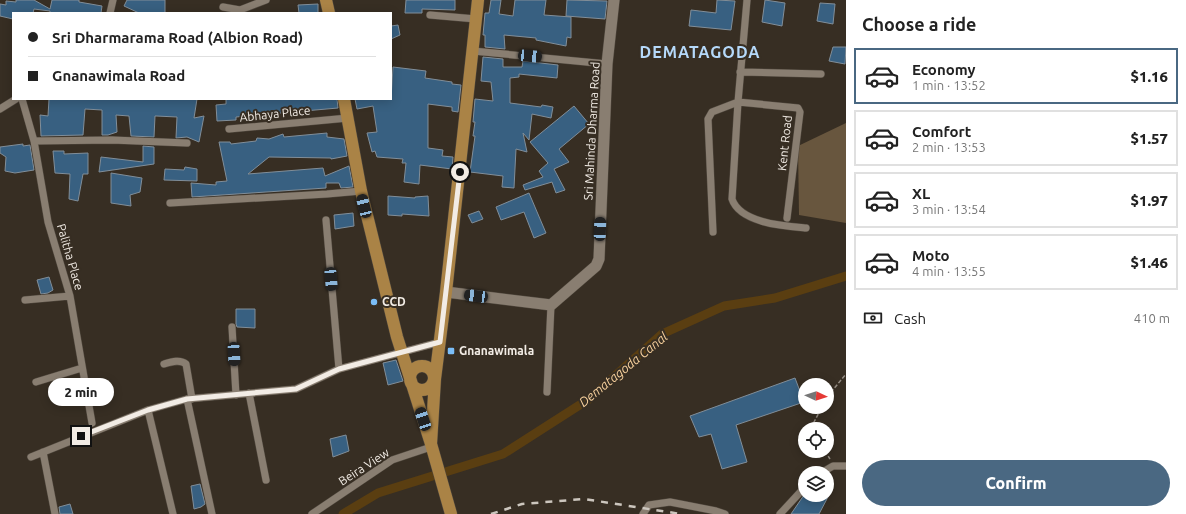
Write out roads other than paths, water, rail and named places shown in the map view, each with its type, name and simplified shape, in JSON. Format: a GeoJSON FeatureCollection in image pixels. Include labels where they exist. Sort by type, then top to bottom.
{"type":"FeatureCollection","features":[{"type":"Feature","properties":{"kind":"main road"},"geometry":{"type":"LineString","coordinates":[[326,0],[329,12]]}},
{"type":"Feature","properties":{"kind":"main road"},"geometry":{"type":"LineString","coordinates":[[431,445],[434,379],[446,292],[478,0]]}},
{"type":"Feature","properties":{"kind":"main road"},"geometry":{"type":"LineString","coordinates":[[344,100],[361,191],[402,353],[451,514]]}},
{"type":"Feature","properties":{"kind":"main road"},"geometry":{"type":"LineString","coordinates":[[427,366],[433,371],[434,379],[431,386],[424,390],[416,388],[411,382],[411,374],[415,367],[427,366]]}},
{"type":"Feature","properties":{"kind":"street"},"geometry":{"type":"LineString","coordinates":[[110,12],[113,0]]}},
{"type":"Feature","properties":{"kind":"street"},"geometry":{"type":"LineString","coordinates":[[223,7],[240,10],[266,0]]}},
{"type":"Feature","properties":{"kind":"street","name":"Sri Mahinda Dharma Road"},"geometry":{"type":"LineString","coordinates":[[550,305],[596,266],[599,259],[607,64],[614,0]]}},
{"type":"Feature","properties":{"kind":"street"},"geometry":{"type":"LineString","coordinates":[[747,0],[740,72],[732,199],[735,206],[741,212],[750,216],[774,225],[806,228]]}},
{"type":"Feature","properties":{"kind":"street"},"geometry":{"type":"LineString","coordinates":[[430,15],[476,19]]}},
{"type":"Feature","properties":{"kind":"street"},"geometry":{"type":"LineString","coordinates":[[473,51],[607,64]]}},
{"type":"Feature","properties":{"kind":"street"},"geometry":{"type":"LineString","coordinates":[[740,72],[821,74]]}},
{"type":"Feature","properties":{"kind":"street"},"geometry":{"type":"LineString","coordinates":[[0,109],[14,100]]}},
{"type":"Feature","properties":{"kind":"street","name":"Palitha Place"},"geometry":{"type":"LineString","coordinates":[[22,100],[34,141],[48,222],[70,296],[92,423]]}},
{"type":"Feature","properties":{"kind":"street","name":"Kent Road"},"geometry":{"type":"LineString","coordinates":[[713,232],[708,119],[712,112],[738,102],[798,108],[800,112],[787,218]]}},
{"type":"Feature","properties":{"kind":"street","name":"Abhaya Place"},"geometry":{"type":"LineString","coordinates":[[229,129],[348,118]]}},
{"type":"Feature","properties":{"kind":"street"},"geometry":{"type":"LineString","coordinates":[[34,141],[112,140],[188,143]]}},
{"type":"Feature","properties":{"kind":"street"},"geometry":{"type":"LineString","coordinates":[[170,203],[319,195],[361,191]]}},
{"type":"Feature","properties":{"kind":"street"},"geometry":{"type":"LineString","coordinates":[[326,220],[339,369]]}},
{"type":"Feature","properties":{"kind":"street"},"geometry":{"type":"LineString","coordinates":[[446,292],[550,305],[547,392]]}},
{"type":"Feature","properties":{"kind":"street"},"geometry":{"type":"LineString","coordinates":[[25,300],[70,296]]}},
{"type":"Feature","properties":{"kind":"street"},"geometry":{"type":"LineString","coordinates":[[232,327],[236,395]]}},
{"type":"Feature","properties":{"kind":"street"},"geometry":{"type":"LineString","coordinates":[[31,457],[148,410],[189,399],[296,389],[339,369],[440,342]]}},
{"type":"Feature","properties":{"kind":"street"},"geometry":{"type":"LineString","coordinates":[[164,364],[174,361],[183,362],[186,364],[189,399],[212,514]]}},
{"type":"Feature","properties":{"kind":"street"},"geometry":{"type":"LineString","coordinates":[[36,382],[82,368]]}},
{"type":"Feature","properties":{"kind":"street"},"geometry":{"type":"LineString","coordinates":[[249,393],[266,480]]}},
{"type":"Feature","properties":{"kind":"street"},"geometry":{"type":"LineString","coordinates":[[148,410],[173,514]]}},
{"type":"Feature","properties":{"kind":"street","name":"Beira View"},"geometry":{"type":"LineString","coordinates":[[312,514],[392,460],[431,445]]}},
{"type":"Feature","properties":{"kind":"street"},"geometry":{"type":"LineString","coordinates":[[43,452],[55,514]]}},
{"type":"Feature","properties":{"kind":"street"},"geometry":{"type":"LineString","coordinates":[[834,466],[846,466]]}},
{"type":"Feature","properties":{"kind":"street"},"geometry":{"type":"LineString","coordinates":[[780,514],[798,495]]}},
{"type":"Feature","properties":{"kind":"street"},"geometry":{"type":"LineString","coordinates":[[643,514],[649,506],[670,502],[725,514]]}},
{"type":"Feature","properties":{"kind":"waterway","name":"Dematagoda Canal"},"geometry":{"type":"LineString","coordinates":[[343,514],[378,493],[503,454],[589,399],[662,334],[724,306],[775,298],[846,276]]}},
{"type":"Feature","properties":{"kind":"railway"},"geometry":{"type":"LineString","coordinates":[[491,514],[522,504],[584,499],[681,514]]}},
{"type":"Feature","properties":{"kind":"place","name":"CCD"},"geometry":{"type":"Point","coordinates":[374,302]}},
{"type":"Feature","properties":{"kind":"place","name":"Gnanawimala"},"geometry":{"type":"Point","coordinates":[451,351]}},
{"type":"Feature","properties":{"kind":"district","name":"DEMATAGODA"},"geometry":{"type":"Point","coordinates":[700,52]}}]}
